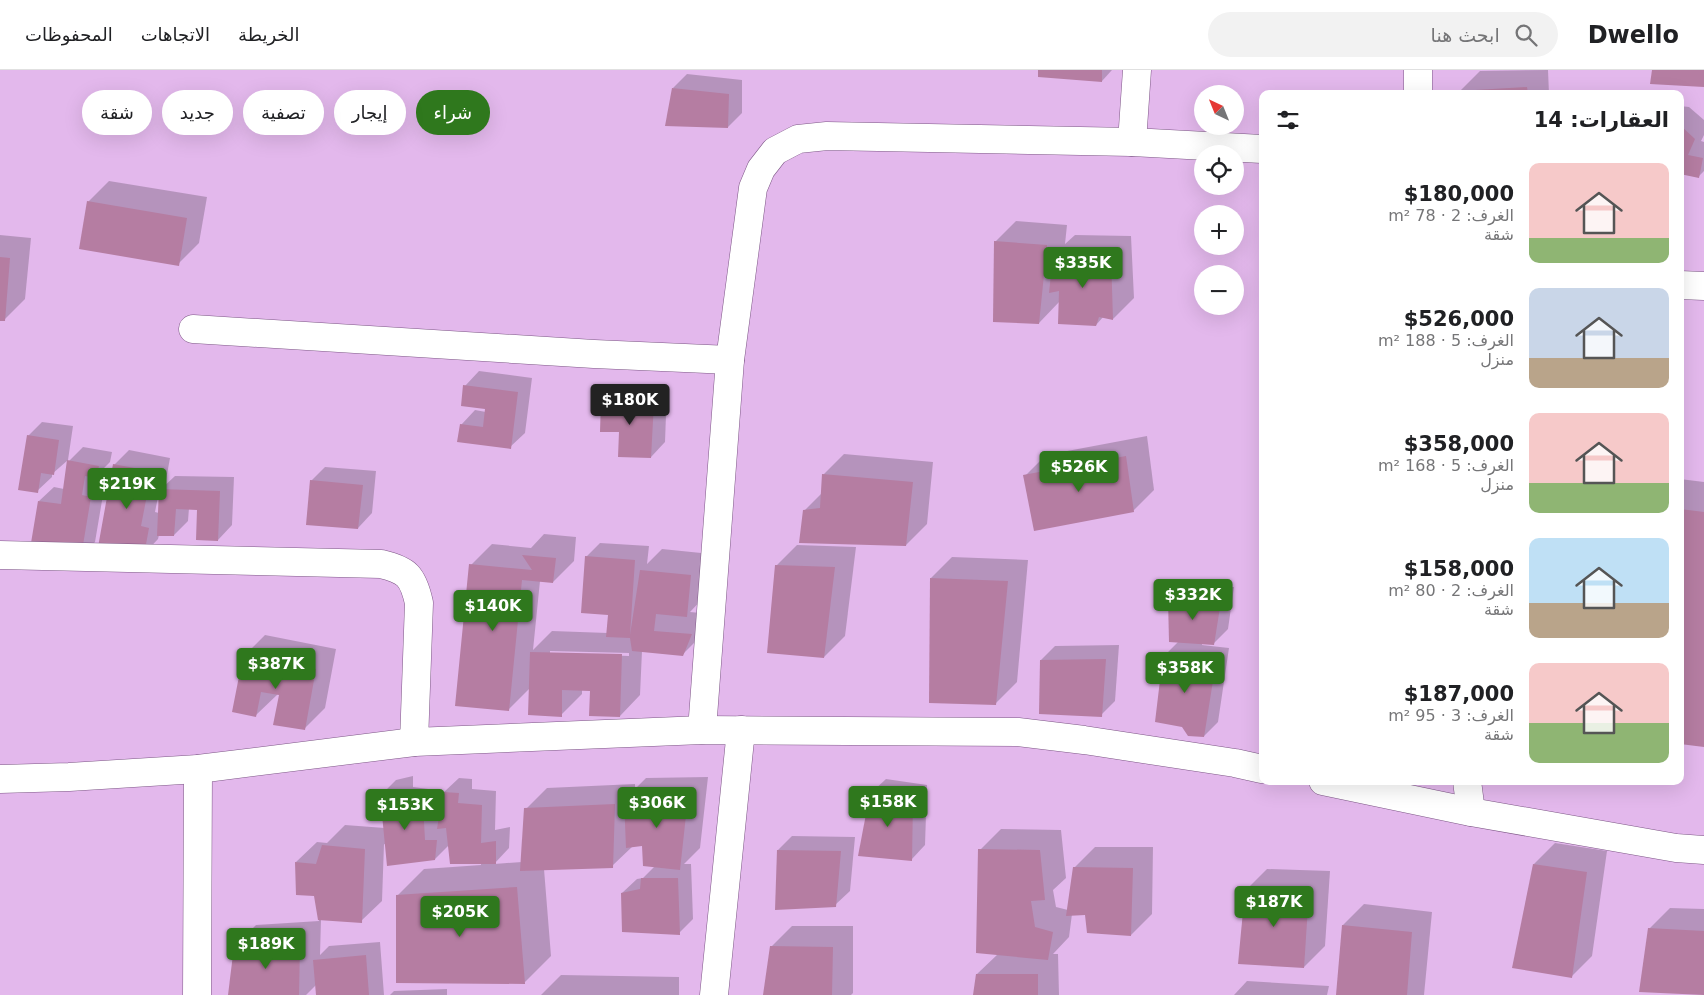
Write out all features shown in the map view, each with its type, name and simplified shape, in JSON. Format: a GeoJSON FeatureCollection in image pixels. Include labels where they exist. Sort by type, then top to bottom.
{"type":"FeatureCollection","features":[{"type":"Feature","properties":{"kind":"street"},"geometry":{"type":"LineString","coordinates":[[1132,142],[1137,70]]}},
{"type":"Feature","properties":{"kind":"street"},"geometry":{"type":"LineString","coordinates":[[1418,70],[1418,90]]}},
{"type":"Feature","properties":{"kind":"street"},"geometry":{"type":"LineString","coordinates":[[702,730],[730,360],[753,188],[761,169],[775,151],[798,139],[827,136],[1132,142],[1259,149]]}},
{"type":"Feature","properties":{"kind":"street"},"geometry":{"type":"LineString","coordinates":[[1684,285],[1704,286]]}},
{"type":"Feature","properties":{"kind":"street"},"geometry":{"type":"LineString","coordinates":[[193,329],[594,354],[730,360]]}},
{"type":"Feature","properties":{"kind":"street"},"geometry":{"type":"LineString","coordinates":[[0,556],[381,564],[398,568],[409,577],[416,590],[419,603],[414,742]]}},
{"type":"Feature","properties":{"kind":"street"},"geometry":{"type":"LineString","coordinates":[[0,779],[198,769],[414,742],[702,730],[1018,732],[1084,740],[1259,768]]}},
{"type":"Feature","properties":{"kind":"street"},"geometry":{"type":"LineString","coordinates":[[714,995],[742,730]]}},
{"type":"Feature","properties":{"kind":"street"},"geometry":{"type":"LineString","coordinates":[[197,995],[198,769]]}},
{"type":"Feature","properties":{"kind":"street"},"geometry":{"type":"LineString","coordinates":[[1342,785],[1471,812],[1676,848],[1704,850]]}},
{"type":"Feature","properties":{"kind":"street"},"geometry":{"type":"LineString","coordinates":[[1468,785],[1471,812]]}},
{"type":"Feature","properties":{"kind":"building"},"geometry":{"type":"Polygon","coordinates":[[[1038,70],[1102,70],[1102,82],[1038,77],[1038,70]]]}},
{"type":"Feature","properties":{"kind":"building"},"geometry":{"type":"Polygon","coordinates":[[[1652,70],[1704,70],[1704,87],[1650,84],[1652,70]]]}},
{"type":"Feature","properties":{"kind":"building"},"geometry":{"type":"Polygon","coordinates":[[[1527,87],[1527,90],[1475,90],[1527,87]]]}},
{"type":"Feature","properties":{"kind":"building"},"geometry":{"type":"Polygon","coordinates":[[[672,88],[729,94],[728,128],[665,126],[672,88]]]}},
{"type":"Feature","properties":{"kind":"building"},"geometry":{"type":"Polygon","coordinates":[[[1684,129],[1695,139],[1688,155],[1703,158],[1699,178],[1684,175],[1684,129]]]}},
{"type":"Feature","properties":{"kind":"building"},"geometry":{"type":"Polygon","coordinates":[[[87,201],[187,218],[179,266],[79,249],[87,201]]]}},
{"type":"Feature","properties":{"kind":"building"},"geometry":{"type":"Polygon","coordinates":[[[994,241],[1047,245],[1039,324],[993,322],[994,241]]]}},
{"type":"Feature","properties":{"kind":"building"},"geometry":{"type":"Polygon","coordinates":[[[1053,255],[1111,256],[1113,320],[1099,317],[1096,326],[1058,324],[1059,291],[1049,293],[1053,255]]]}},
{"type":"Feature","properties":{"kind":"building"},"geometry":{"type":"Polygon","coordinates":[[[0,257],[10,258],[5,321],[0,321],[0,257]]]}},
{"type":"Feature","properties":{"kind":"building"},"geometry":{"type":"Polygon","coordinates":[[[463,385],[518,392],[511,449],[457,442],[460,424],[483,427],[485,409],[461,406],[463,385]]]}},
{"type":"Feature","properties":{"kind":"building"},"geometry":{"type":"Polygon","coordinates":[[[601,400],[654,402],[651,458],[618,457],[619,432],[600,432],[601,400]]]}},
{"type":"Feature","properties":{"kind":"building"},"geometry":{"type":"Polygon","coordinates":[[[27,435],[59,440],[54,475],[41,473],[38,493],[18,490],[27,435]]]}},
{"type":"Feature","properties":{"kind":"building"},"geometry":{"type":"Polygon","coordinates":[[[1126,456],[1134,512],[1034,531],[1023,475],[1126,456]]]}},
{"type":"Feature","properties":{"kind":"building"},"geometry":{"type":"Polygon","coordinates":[[[67,460],[99,466],[96,478],[85,476],[82,495],[91,497],[81,557],[30,549],[38,501],[61,504],[67,460]]]}},
{"type":"Feature","properties":{"kind":"building"},"geometry":{"type":"Polygon","coordinates":[[[113,464],[156,472],[152,496],[147,495],[141,526],[149,528],[144,555],[98,547],[113,464]]]}},
{"type":"Feature","properties":{"kind":"building"},"geometry":{"type":"Polygon","coordinates":[[[822,474],[913,482],[906,546],[799,543],[803,510],[820,508],[822,474]]]}},
{"type":"Feature","properties":{"kind":"building"},"geometry":{"type":"Polygon","coordinates":[[[310,480],[363,485],[358,529],[306,525],[310,480]]]}},
{"type":"Feature","properties":{"kind":"building"},"geometry":{"type":"Polygon","coordinates":[[[159,489],[220,491],[218,541],[196,540],[197,510],[176,509],[174,536],[157,536],[159,489]]]}},
{"type":"Feature","properties":{"kind":"building"},"geometry":{"type":"Polygon","coordinates":[[[1684,510],[1704,512],[1704,747],[1684,744],[1684,510]]]}},
{"type":"Feature","properties":{"kind":"building"},"geometry":{"type":"Polygon","coordinates":[[[522,555],[556,558],[553,583],[522,580],[509,711],[455,706],[469,564],[532,570],[522,555]]]}},
{"type":"Feature","properties":{"kind":"building"},"geometry":{"type":"Polygon","coordinates":[[[585,556],[635,560],[630,635],[640,570],[691,575],[687,617],[656,614],[654,631],[692,634],[683,656],[632,651],[630,638],[606,637],[608,615],[581,613],[585,556]]]}},
{"type":"Feature","properties":{"kind":"building"},"geometry":{"type":"Polygon","coordinates":[[[775,565],[835,567],[824,658],[767,653],[775,565]]]}},
{"type":"Feature","properties":{"kind":"building"},"geometry":{"type":"Polygon","coordinates":[[[930,578],[1008,581],[996,705],[929,703],[930,578]]]}},
{"type":"Feature","properties":{"kind":"building"},"geometry":{"type":"Polygon","coordinates":[[[1168,599],[1221,601],[1214,645],[1169,642],[1168,599]]]}},
{"type":"Feature","properties":{"kind":"building"},"geometry":{"type":"Polygon","coordinates":[[[530,652],[622,654],[620,717],[589,716],[590,691],[562,690],[562,717],[528,715],[530,652]]]}},
{"type":"Feature","properties":{"kind":"building"},"geometry":{"type":"Polygon","coordinates":[[[1163,655],[1216,662],[1204,737],[1188,736],[1182,727],[1155,722],[1163,655]]]}},
{"type":"Feature","properties":{"kind":"building"},"geometry":{"type":"Polygon","coordinates":[[[243,656],[316,669],[305,730],[273,725],[279,695],[261,692],[256,717],[232,712],[243,656]]]}},
{"type":"Feature","properties":{"kind":"building"},"geometry":{"type":"Polygon","coordinates":[[[1106,659],[1102,717],[1039,714],[1040,660],[1106,659]]]}},
{"type":"Feature","properties":{"kind":"building"},"geometry":{"type":"Polygon","coordinates":[[[399,789],[399,801],[423,804],[425,840],[437,840],[435,860],[387,866],[380,794],[399,789]]]}},
{"type":"Feature","properties":{"kind":"building"},"geometry":{"type":"Polygon","coordinates":[[[443,792],[459,793],[458,803],[482,805],[481,843],[496,841],[496,864],[450,864],[446,828],[437,829],[443,792]]]}},
{"type":"Feature","properties":{"kind":"building"},"geometry":{"type":"Polygon","coordinates":[[[870,793],[913,799],[912,861],[858,856],[870,793]]]}},
{"type":"Feature","properties":{"kind":"building"},"geometry":{"type":"Polygon","coordinates":[[[688,797],[680,870],[643,866],[642,846],[626,848],[624,798],[688,797]]]}},
{"type":"Feature","properties":{"kind":"building"},"geometry":{"type":"Polygon","coordinates":[[[615,804],[613,868],[520,871],[524,808],[615,804]]]}},
{"type":"Feature","properties":{"kind":"building"},"geometry":{"type":"Polygon","coordinates":[[[322,845],[365,849],[362,923],[318,920],[314,896],[296,895],[295,862],[316,864],[322,845]]]}},
{"type":"Feature","properties":{"kind":"building"},"geometry":{"type":"Polygon","coordinates":[[[978,849],[1040,850],[1045,900],[1031,901],[1035,927],[1053,932],[1048,960],[976,953],[978,849]]]}},
{"type":"Feature","properties":{"kind":"building"},"geometry":{"type":"Polygon","coordinates":[[[777,850],[841,851],[836,907],[775,910],[777,850]]]}},
{"type":"Feature","properties":{"kind":"building"},"geometry":{"type":"Polygon","coordinates":[[[1533,864],[1587,872],[1572,978],[1512,968],[1533,864]]]}},
{"type":"Feature","properties":{"kind":"building"},"geometry":{"type":"Polygon","coordinates":[[[1073,867],[1133,868],[1131,936],[1087,933],[1085,915],[1066,916],[1073,867]]]}},
{"type":"Feature","properties":{"kind":"building"},"geometry":{"type":"Polygon","coordinates":[[[641,878],[678,878],[680,935],[622,932],[621,893],[640,889],[641,878]]]}},
{"type":"Feature","properties":{"kind":"building"},"geometry":{"type":"Polygon","coordinates":[[[517,887],[525,984],[396,983],[396,895],[517,887]]]}},
{"type":"Feature","properties":{"kind":"building"},"geometry":{"type":"Polygon","coordinates":[[[1245,890],[1309,891],[1304,968],[1238,964],[1245,890]]]}},
{"type":"Feature","properties":{"kind":"building"},"geometry":{"type":"Polygon","coordinates":[[[1342,925],[1412,932],[1407,995],[1336,995],[1342,925]]]}},
{"type":"Feature","properties":{"kind":"building"},"geometry":{"type":"Polygon","coordinates":[[[1648,928],[1704,931],[1704,995],[1639,992],[1648,928]]]}},
{"type":"Feature","properties":{"kind":"building"},"geometry":{"type":"Polygon","coordinates":[[[300,942],[299,995],[228,995],[234,946],[300,942]]]}},
{"type":"Feature","properties":{"kind":"building"},"geometry":{"type":"Polygon","coordinates":[[[770,946],[833,947],[832,995],[763,995],[770,946]]]}},
{"type":"Feature","properties":{"kind":"building"},"geometry":{"type":"Polygon","coordinates":[[[366,955],[369,995],[316,995],[313,960],[366,955]]]}},
{"type":"Feature","properties":{"kind":"building"},"geometry":{"type":"Polygon","coordinates":[[[976,974],[1038,974],[1038,995],[973,995],[976,974]]]}}]}
